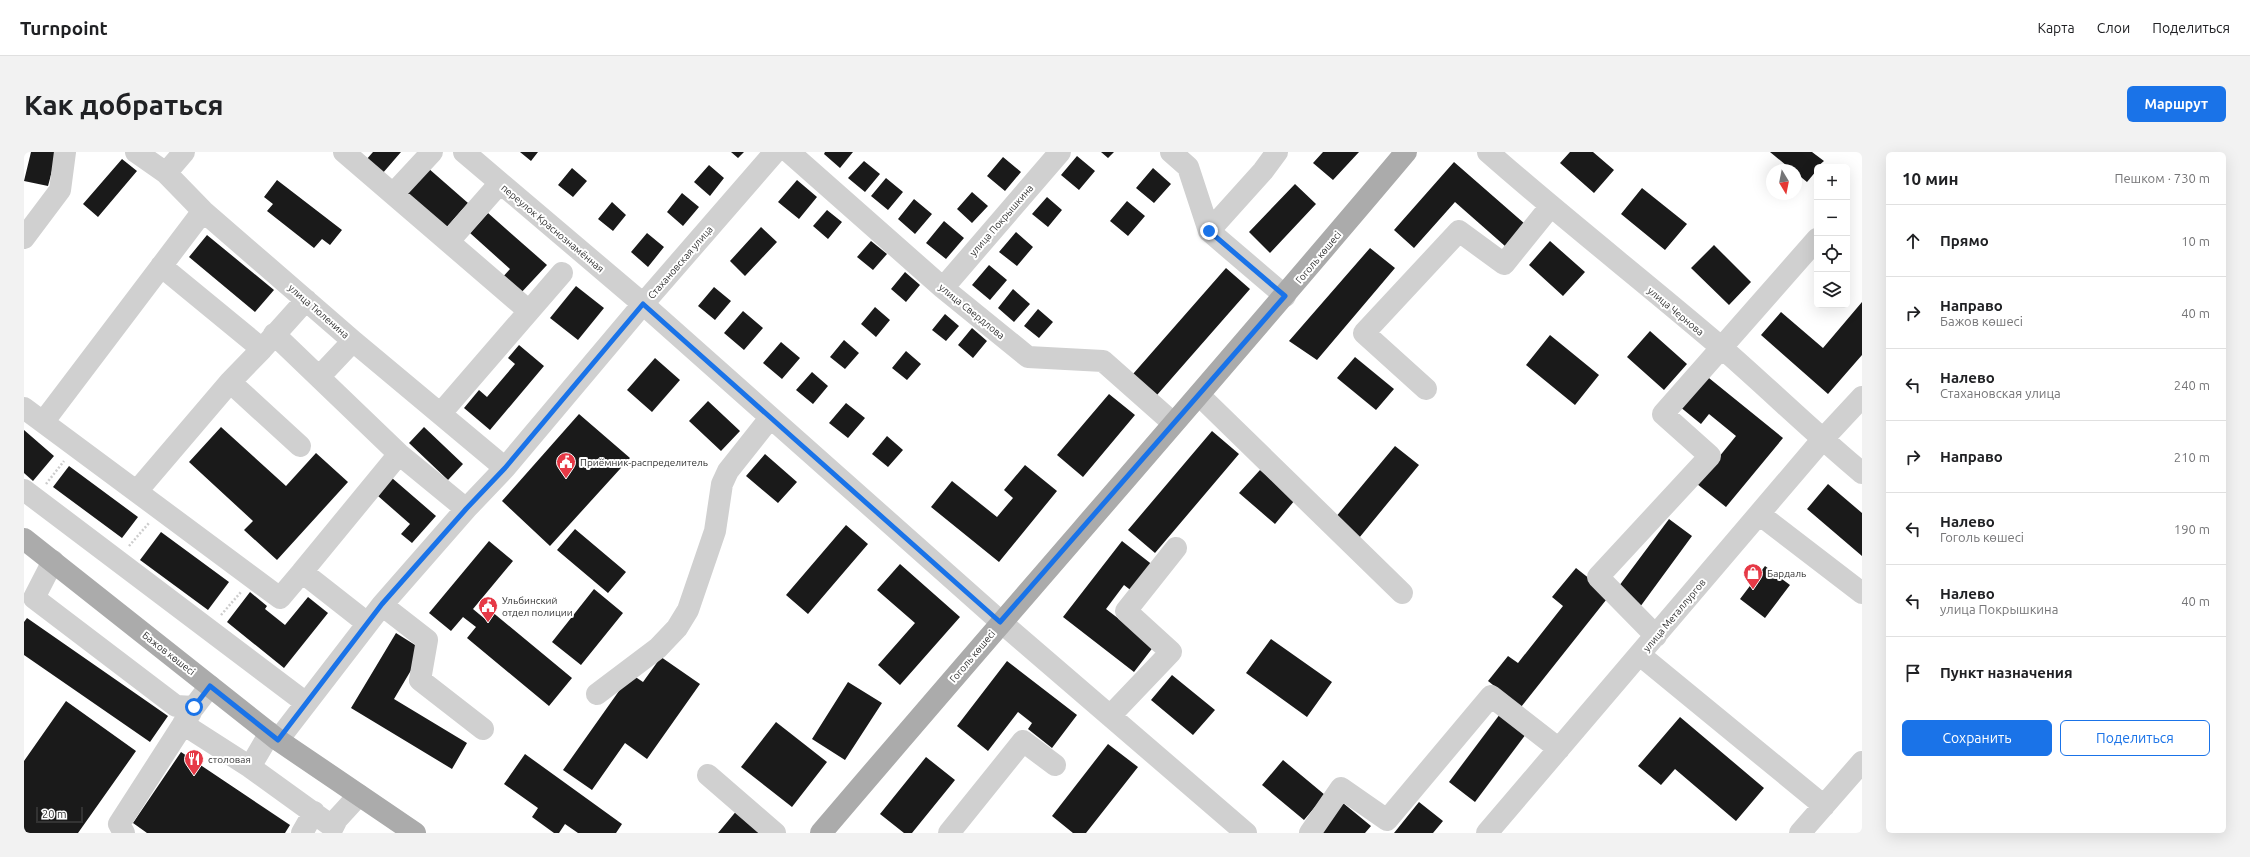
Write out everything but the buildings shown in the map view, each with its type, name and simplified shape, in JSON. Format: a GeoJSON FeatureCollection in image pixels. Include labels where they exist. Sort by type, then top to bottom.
{"type":"FeatureCollection","features":[{"type":"Feature","properties":{"kind":"main road","name":"Гоголь көшесі"},"geometry":{"type":"LineString","coordinates":[[821,833],[1000,622],[1285,296],[1406,152]]}},
{"type":"Feature","properties":{"kind":"main road","name":"Бажов көшесі"},"geometry":{"type":"LineString","coordinates":[[24,538],[274,737],[415,833]]}},
{"type":"Feature","properties":{"kind":"street"},"geometry":{"type":"LineString","coordinates":[[24,238],[60,190],[65,152]]}},
{"type":"Feature","properties":{"kind":"street","name":"улица Тюленина"},"geometry":{"type":"LineString","coordinates":[[136,152],[166,173],[203,211],[353,341],[505,468]]}},
{"type":"Feature","properties":{"kind":"street"},"geometry":{"type":"LineString","coordinates":[[166,173],[184,152]]}},
{"type":"Feature","properties":{"kind":"street"},"geometry":{"type":"LineString","coordinates":[[344,152],[529,311]]}},
{"type":"Feature","properties":{"kind":"street"},"geometry":{"type":"LineString","coordinates":[[393,194],[432,152]]}},
{"type":"Feature","properties":{"kind":"street","name":"переулок Краснознамённая"},"geometry":{"type":"LineString","coordinates":[[464,152],[643,304],[1000,622],[1246,833]]}},
{"type":"Feature","properties":{"kind":"street","name":"Стахановская улица"},"geometry":{"type":"LineString","coordinates":[[250,767],[274,737],[306,703],[382,604],[466,509],[505,468],[643,304],[775,152]]}},
{"type":"Feature","properties":{"kind":"street","name":"улица Свердлова"},"geometry":{"type":"LineString","coordinates":[[789,152],[943,288],[1028,357],[1102,361],[1173,423]]}},
{"type":"Feature","properties":{"kind":"street","name":"улица Покрышкина"},"geometry":{"type":"LineString","coordinates":[[943,288],[1060,152]]}},
{"type":"Feature","properties":{"kind":"street"},"geometry":{"type":"LineString","coordinates":[[1171,152],[1188,167],[1209,231],[1285,296]]}},
{"type":"Feature","properties":{"kind":"street"},"geometry":{"type":"LineString","coordinates":[[1209,231],[1254,182],[1277,152]]}},
{"type":"Feature","properties":{"kind":"street","name":"улица Чернова"},"geometry":{"type":"LineString","coordinates":[[1488,152],[1550,207],[1722,349],[1822,440],[1862,473]]}},
{"type":"Feature","properties":{"kind":"street"},"geometry":{"type":"LineString","coordinates":[[449,241],[500,183]]}},
{"type":"Feature","properties":{"kind":"street"},"geometry":{"type":"LineString","coordinates":[[1426,389],[1364,333],[1459,231],[1504,264],[1550,207]]}},
{"type":"Feature","properties":{"kind":"street"},"geometry":{"type":"LineString","coordinates":[[44,421],[203,211]]}},
{"type":"Feature","properties":{"kind":"street"},"geometry":{"type":"LineString","coordinates":[[1656,636],[1598,577],[1710,456],[1663,414],[1722,349],[1814,242]]}},
{"type":"Feature","properties":{"kind":"street"},"geometry":{"type":"LineString","coordinates":[[161,266],[268,342],[320,376],[400,454],[466,509]]}},
{"type":"Feature","properties":{"kind":"street"},"geometry":{"type":"LineString","coordinates":[[441,413],[562,273]]}},
{"type":"Feature","properties":{"kind":"street"},"geometry":{"type":"LineString","coordinates":[[137,491],[230,382],[306,300]]}},
{"type":"Feature","properties":{"kind":"street"},"geometry":{"type":"LineString","coordinates":[[320,376],[353,341]]}},
{"type":"Feature","properties":{"kind":"street"},"geometry":{"type":"LineString","coordinates":[[230,382],[300,446]]}},
{"type":"Feature","properties":{"kind":"street"},"geometry":{"type":"LineString","coordinates":[[1199,395],[1402,594]]}},
{"type":"Feature","properties":{"kind":"street","name":"улица Металлургов"},"geometry":{"type":"LineString","coordinates":[[1487,833],[1822,440],[1862,397]]}},
{"type":"Feature","properties":{"kind":"street"},"geometry":{"type":"LineString","coordinates":[[24,408],[44,421],[280,598],[400,454]]}},
{"type":"Feature","properties":{"kind":"street"},"geometry":{"type":"LineString","coordinates":[[597,694],[658,648],[677,628],[688,610],[714,531],[722,484],[728,471],[770,418]]}},
{"type":"Feature","properties":{"kind":"street"},"geometry":{"type":"LineString","coordinates":[[29,494],[306,703]]}},
{"type":"Feature","properties":{"kind":"street"},"geometry":{"type":"LineString","coordinates":[[1759,514],[1862,593]]}},
{"type":"Feature","properties":{"kind":"street"},"geometry":{"type":"LineString","coordinates":[[1110,716],[1171,652],[1126,611],[1176,548]]}},
{"type":"Feature","properties":{"kind":"street"},"geometry":{"type":"LineString","coordinates":[[53,561],[34,598],[176,706],[250,767],[333,827],[337,819],[359,795]]}},
{"type":"Feature","properties":{"kind":"street"},"geometry":{"type":"LineString","coordinates":[[302,572],[367,623]]}},
{"type":"Feature","properties":{"kind":"street"},"geometry":{"type":"LineString","coordinates":[[382,604],[427,640],[420,680],[483,729]]}},
{"type":"Feature","properties":{"kind":"street"},"geometry":{"type":"LineString","coordinates":[[1640,655],[1824,806]]}},
{"type":"Feature","properties":{"kind":"street"},"geometry":{"type":"LineString","coordinates":[[124,833],[119,824],[188,716],[210,686]]}},
{"type":"Feature","properties":{"kind":"street"},"geometry":{"type":"LineString","coordinates":[[1310,833],[1341,788],[1387,820],[1491,696],[1559,749]]}},
{"type":"Feature","properties":{"kind":"street"},"geometry":{"type":"LineString","coordinates":[[949,833],[1024,741],[1055,765]]}},
{"type":"Feature","properties":{"kind":"street"},"geometry":{"type":"LineString","coordinates":[[1800,833],[1862,762]]}},
{"type":"Feature","properties":{"kind":"street"},"geometry":{"type":"LineString","coordinates":[[708,775],[775,833]]}},
{"type":"Feature","properties":{"kind":"street"},"geometry":{"type":"LineString","coordinates":[[302,833],[314,812]]}},
{"type":"Feature","properties":{"kind":"path"},"geometry":{"type":"LineString","coordinates":[[29,494],[76,446]]}},
{"type":"Feature","properties":{"kind":"path"},"geometry":{"type":"LineString","coordinates":[[116,560],[161,509]]}},
{"type":"Feature","properties":{"kind":"path"},"geometry":{"type":"LineString","coordinates":[[209,630],[253,577]]}},
{"type":"Feature","properties":{"kind":"place","name":"Приёмник-распределитель"},"geometry":{"type":"Point","coordinates":[566,479]}},
{"type":"Feature","properties":{"kind":"place","name":"Бардаль"},"geometry":{"type":"Point","coordinates":[1753,590]}},
{"type":"Feature","properties":{"kind":"place","name":"Ульбинский отдел полиции"},"geometry":{"type":"Point","coordinates":[488,623]}},
{"type":"Feature","properties":{"kind":"place","name":"столовая"},"geometry":{"type":"Point","coordinates":[194,776]}},
{"type":"Feature","properties":{"kind":"route"},"geometry":{"type":"LineString","coordinates":[[194,707],[210,686],[278,740],[382,604],[466,509],[505,468],[643,304],[1000,622],[1285,296],[1209,231]]}}]}
